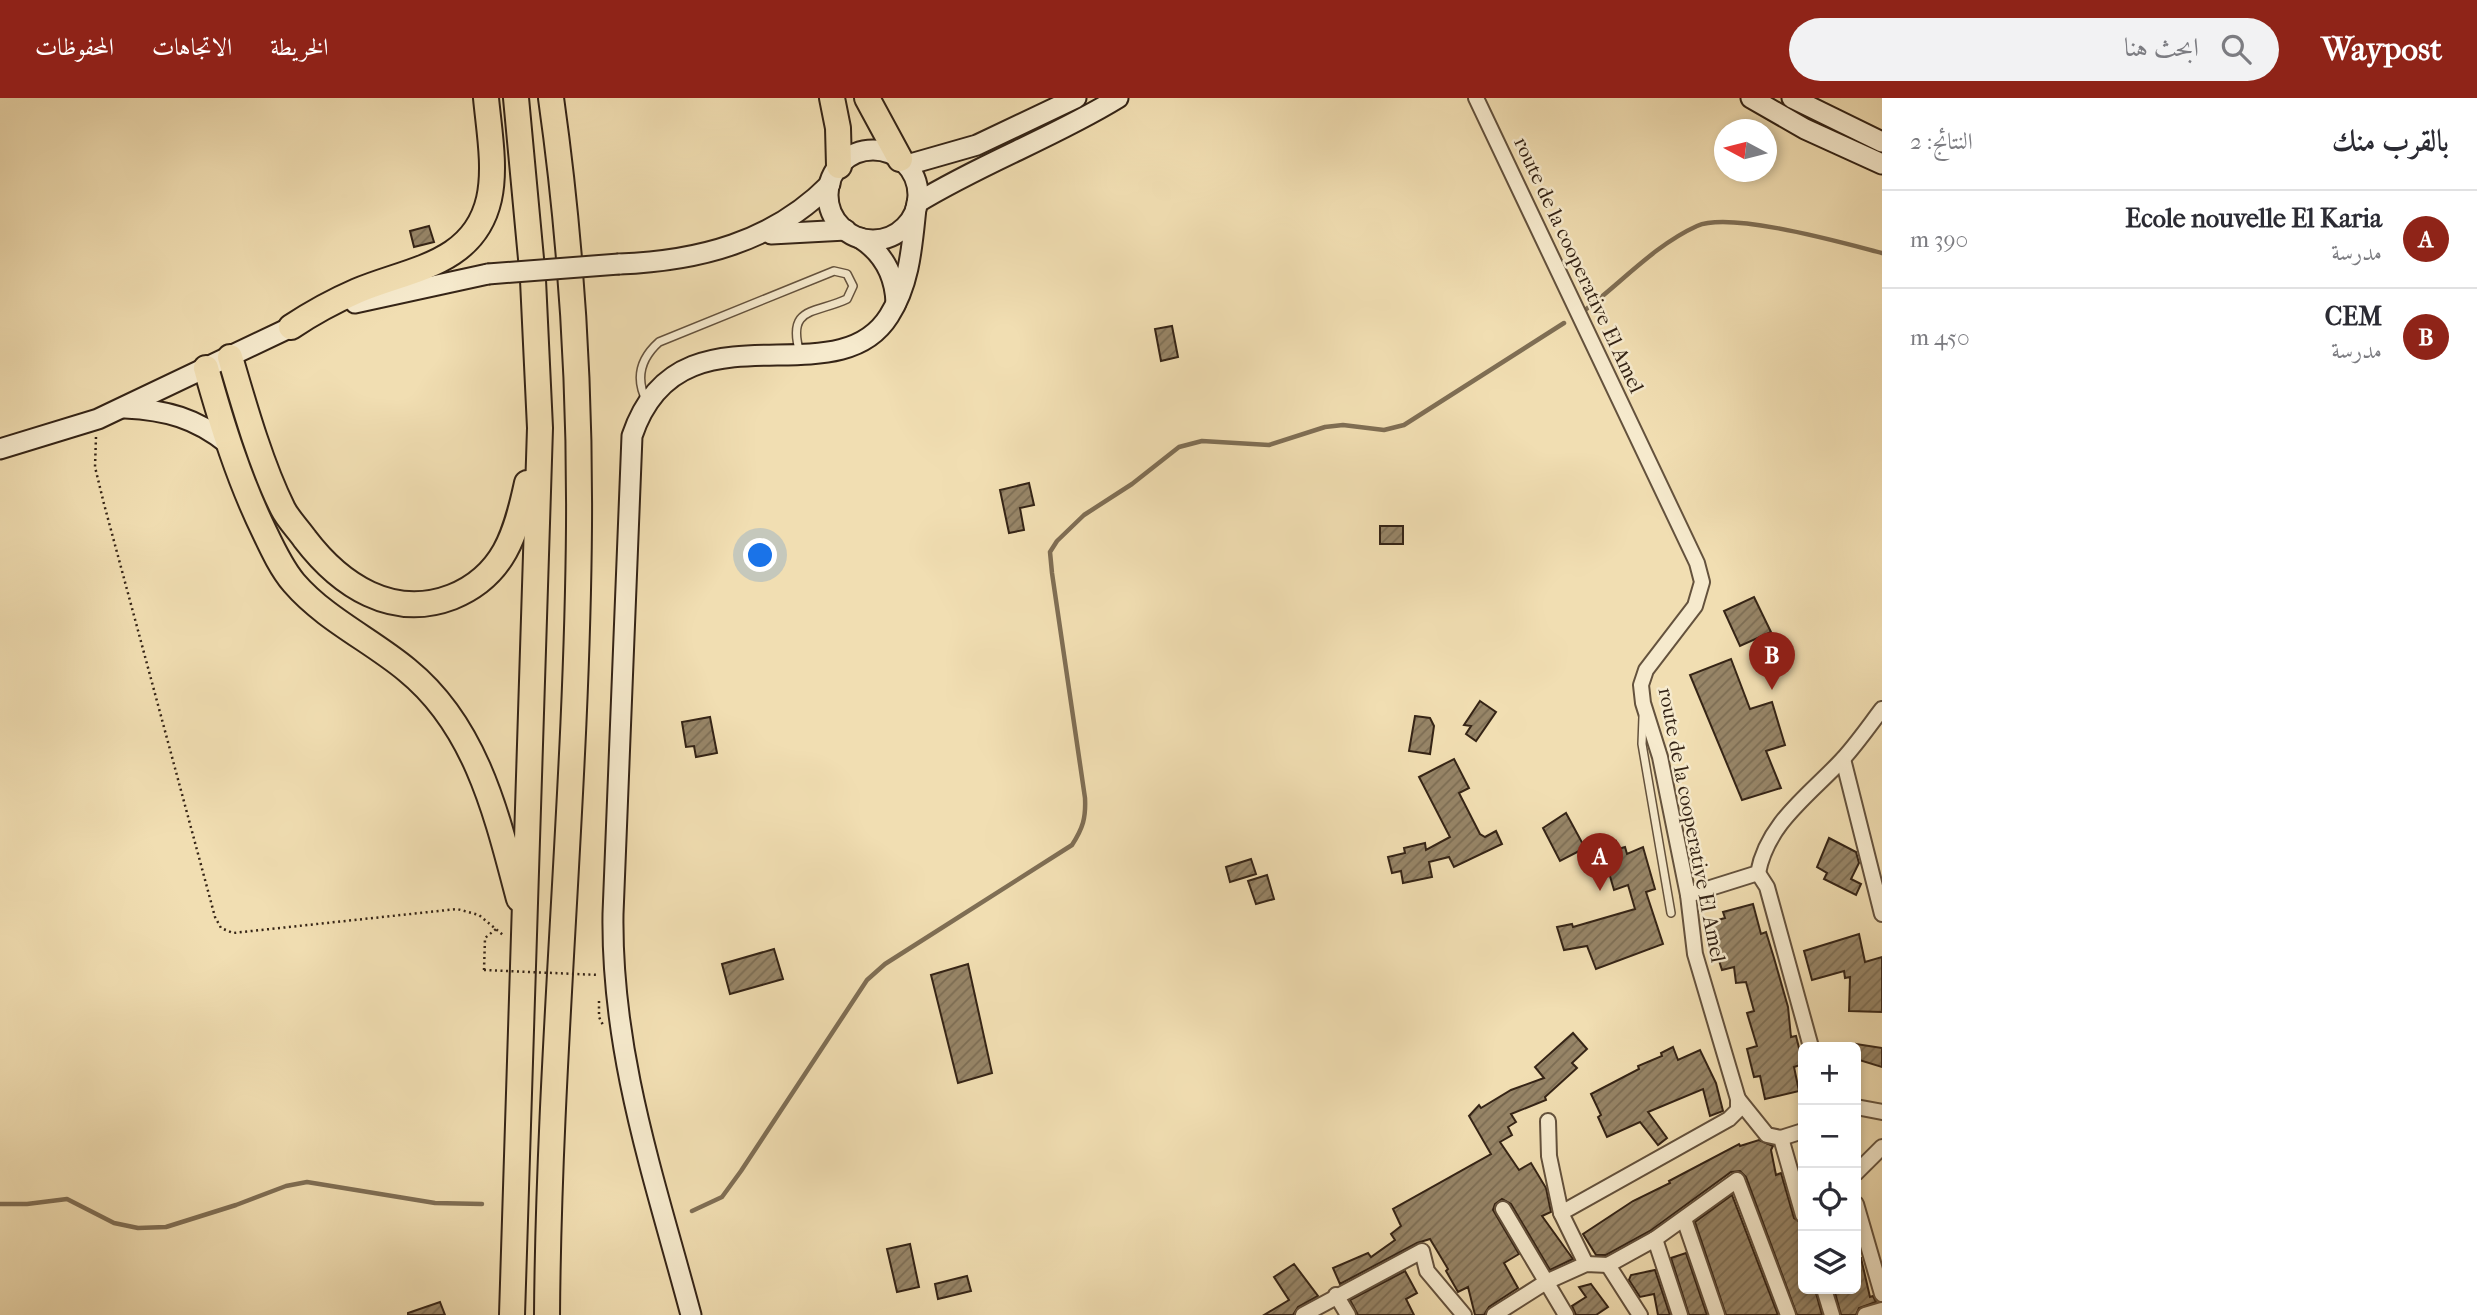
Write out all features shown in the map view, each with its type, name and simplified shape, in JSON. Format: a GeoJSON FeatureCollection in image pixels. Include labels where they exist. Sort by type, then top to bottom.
{"type":"FeatureCollection","features":[{"type":"Feature","properties":{"kind":"highway"},"geometry":{"type":"LineString","coordinates":[[291,327],[356,291],[442,261],[466,243],[481,222],[491,187],[486,98]]}},
{"type":"Feature","properties":{"kind":"highway"},"geometry":{"type":"LineString","coordinates":[[512,1315],[540,428],[533,279],[516,98]]}},
{"type":"Feature","properties":{"kind":"highway"},"geometry":{"type":"LineString","coordinates":[[547,1315],[548,1201],[568,838],[579,527],[578,424],[562,173],[551,98]]}},
{"type":"Feature","properties":{"kind":"highway"},"geometry":{"type":"LineString","coordinates":[[562,173],[573,141],[568,98]]}},
{"type":"Feature","properties":{"kind":"highway"},"geometry":{"type":"LineString","coordinates":[[832,98],[838,128],[834,175]]}},
{"type":"Feature","properties":{"kind":"highway"},"geometry":{"type":"LineString","coordinates":[[867,98],[904,162]]}},
{"type":"Feature","properties":{"kind":"highway"},"geometry":{"type":"LineString","coordinates":[[230,357],[242,398],[284,510],[314,550],[341,579],[375,599],[406,604],[435,604],[465,592],[489,575],[508,548],[520,515],[540,428]]}},
{"type":"Feature","properties":{"kind":"highway"},"geometry":{"type":"LineString","coordinates":[[206,368],[228,444],[257,516],[293,582],[329,615],[408,671],[437,698],[460,729],[495,811],[526,928]]}},
{"type":"Feature","properties":{"kind":"main road"},"geometry":{"type":"LineString","coordinates":[[904,162],[977,145],[1076,98]]}},
{"type":"Feature","properties":{"kind":"main road"},"geometry":{"type":"LineString","coordinates":[[760,236],[853,234],[877,239],[893,234],[907,224],[916,205],[951,183],[1064,130],[1118,98]]}},
{"type":"Feature","properties":{"kind":"main road"},"geometry":{"type":"LineString","coordinates":[[1751,98],[1805,129],[1882,164]]}},
{"type":"Feature","properties":{"kind":"main road"},"geometry":{"type":"LineString","coordinates":[[1792,98],[1882,142]]}},
{"type":"Feature","properties":{"kind":"main road"},"geometry":{"type":"LineString","coordinates":[[0,449],[98,419],[291,327],[376,296],[488,274],[688,257],[760,236],[797,214],[854,154],[873,149],[904,162],[917,183],[909,270],[896,304],[881,327],[862,342],[839,350],[703,362],[675,375],[648,402],[637,422],[629,451],[613,981],[628,1084],[691,1315]]}},
{"type":"Feature","properties":{"kind":"main road"},"geometry":{"type":"LineString","coordinates":[[834,175],[831,209],[853,234],[884,260],[894,281],[896,304]]}},
{"type":"Feature","properties":{"kind":"main road"},"geometry":{"type":"LineString","coordinates":[[242,398],[246,367],[263,341]]}},
{"type":"Feature","properties":{"kind":"main road"},"geometry":{"type":"LineString","coordinates":[[124,408],[172,413],[192,420],[228,444]]}},
{"type":"Feature","properties":{"kind":"street","name":"route de la cooperative El Amel"},"geometry":{"type":"LineString","coordinates":[[1476,98],[1697,564],[1702,582],[1695,606],[1646,670],[1641,685],[1643,703],[1660,757],[1688,895],[1695,954],[1738,1099]]}},
{"type":"Feature","properties":{"kind":"street"},"geometry":{"type":"LineString","coordinates":[[1810,1042],[1767,887],[1758,873],[1762,850],[1776,828],[1843,760],[1882,709]]}},
{"type":"Feature","properties":{"kind":"street"},"geometry":{"type":"LineString","coordinates":[[1843,760],[1882,914]]}},
{"type":"Feature","properties":{"kind":"street"},"geometry":{"type":"LineString","coordinates":[[1688,895],[1758,873]]}},
{"type":"Feature","properties":{"kind":"street"},"geometry":{"type":"LineString","coordinates":[[1738,1099],[1767,1135],[1781,1138],[1798,1133]]}},
{"type":"Feature","properties":{"kind":"street"},"geometry":{"type":"LineString","coordinates":[[1561,1213],[1729,1119],[1738,1110],[1738,1099]]}},
{"type":"Feature","properties":{"kind":"street"},"geometry":{"type":"LineString","coordinates":[[1861,1108],[1882,1112]]}},
{"type":"Feature","properties":{"kind":"street"},"geometry":{"type":"LineString","coordinates":[[1548,1121],[1549,1156],[1561,1213],[1586,1264]]}},
{"type":"Feature","properties":{"kind":"street"},"geometry":{"type":"LineString","coordinates":[[1781,1138],[1798,1198]]}},
{"type":"Feature","properties":{"kind":"street"},"geometry":{"type":"LineString","coordinates":[[1861,1168],[1882,1147]]}},
{"type":"Feature","properties":{"kind":"street"},"geometry":{"type":"LineString","coordinates":[[1494,1315],[1546,1282],[1586,1264],[1608,1265],[1655,1239],[1737,1180],[1788,1315]]}},
{"type":"Feature","properties":{"kind":"street"},"geometry":{"type":"LineString","coordinates":[[1503,1209],[1566,1315]]}},
{"type":"Feature","properties":{"kind":"street"},"geometry":{"type":"LineString","coordinates":[[1684,1219],[1717,1315]]}},
{"type":"Feature","properties":{"kind":"street"},"geometry":{"type":"LineString","coordinates":[[1861,1221],[1882,1294]]}},
{"type":"Feature","properties":{"kind":"street"},"geometry":{"type":"LineString","coordinates":[[1655,1239],[1680,1315]]}},
{"type":"Feature","properties":{"kind":"street"},"geometry":{"type":"LineString","coordinates":[[1303,1315],[1422,1251],[1427,1271],[1464,1315]]}},
{"type":"Feature","properties":{"kind":"street"},"geometry":{"type":"LineString","coordinates":[[1608,1265],[1640,1315]]}},
{"type":"Feature","properties":{"kind":"street"},"geometry":{"type":"LineString","coordinates":[[1826,1294],[1832,1315]]}},
{"type":"Feature","properties":{"kind":"street"},"geometry":{"type":"LineString","coordinates":[[1336,1295],[1348,1315]]}},
{"type":"Feature","properties":{"kind":"street"},"geometry":{"type":"LineString","coordinates":[[1865,1315],[1882,1310]]}},
{"type":"Feature","properties":{"kind":"lane"},"geometry":{"type":"LineString","coordinates":[[648,402],[640,386],[641,367],[645,357],[659,342],[834,271],[847,274],[853,286],[847,299],[799,318],[794,334],[800,353]]}},
{"type":"Feature","properties":{"kind":"lane"},"geometry":{"type":"LineString","coordinates":[[1643,703],[1642,744],[1671,913]]}},
{"type":"Feature","properties":{"kind":"path"},"geometry":{"type":"LineString","coordinates":[[98,419],[95,467],[98,481],[217,923],[233,933],[457,909],[479,915],[525,955]]}},
{"type":"Feature","properties":{"kind":"path"},"geometry":{"type":"LineString","coordinates":[[497,929],[485,938],[484,970],[600,975]]}},
{"type":"Feature","properties":{"kind":"building"},"geometry":{"type":"Polygon","coordinates":[[[429,226],[434,242],[414,247],[410,231],[429,226]]]}},
{"type":"Feature","properties":{"kind":"building"},"geometry":{"type":"Polygon","coordinates":[[[1172,326],[1178,357],[1161,361],[1155,329],[1172,326]]]}},
{"type":"Feature","properties":{"kind":"building"},"geometry":{"type":"Polygon","coordinates":[[[1029,483],[1034,505],[1020,508],[1024,530],[1009,533],[1000,490],[1029,483]]]}},
{"type":"Feature","properties":{"kind":"building"},"geometry":{"type":"Polygon","coordinates":[[[1380,526],[1403,526],[1403,544],[1380,544],[1380,526]]]}},
{"type":"Feature","properties":{"kind":"building"},"geometry":{"type":"Polygon","coordinates":[[[1754,597],[1771,632],[1740,646],[1724,611],[1754,597]]]}},
{"type":"Feature","properties":{"kind":"building"},"geometry":{"type":"Polygon","coordinates":[[[1731,659],[1750,709],[1772,702],[1785,745],[1766,751],[1781,788],[1742,800],[1690,675],[1731,659]]]}},
{"type":"Feature","properties":{"kind":"building"},"geometry":{"type":"Polygon","coordinates":[[[1480,701],[1496,712],[1476,741],[1466,734],[1471,726],[1464,725],[1480,701]]]}},
{"type":"Feature","properties":{"kind":"building"},"geometry":{"type":"Polygon","coordinates":[[[1415,716],[1430,718],[1434,726],[1430,754],[1409,751],[1415,716]]]}},
{"type":"Feature","properties":{"kind":"building"},"geometry":{"type":"Polygon","coordinates":[[[710,717],[717,753],[696,757],[694,746],[686,747],[682,722],[710,717]]]}},
{"type":"Feature","properties":{"kind":"building"},"geometry":{"type":"Polygon","coordinates":[[[1454,759],[1469,788],[1459,793],[1480,834],[1485,837],[1496,831],[1502,844],[1454,867],[1449,857],[1429,862],[1432,877],[1403,883],[1401,871],[1392,873],[1388,857],[1405,853],[1404,848],[1425,843],[1426,850],[1450,837],[1419,777],[1454,759]]]}},
{"type":"Feature","properties":{"kind":"building"},"geometry":{"type":"Polygon","coordinates":[[[1566,813],[1585,848],[1560,861],[1543,828],[1566,813]]]}},
{"type":"Feature","properties":{"kind":"building"},"geometry":{"type":"Polygon","coordinates":[[[1829,838],[1856,852],[1859,863],[1851,879],[1861,884],[1856,895],[1824,879],[1827,873],[1817,867],[1829,838]]]}},
{"type":"Feature","properties":{"kind":"building"},"geometry":{"type":"Polygon","coordinates":[[[1616,841],[1618,849],[1625,847],[1627,854],[1643,847],[1655,889],[1646,892],[1663,944],[1596,969],[1587,946],[1564,950],[1557,927],[1572,924],[1573,927],[1635,909],[1628,885],[1614,890],[1601,845],[1616,841]]]}},
{"type":"Feature","properties":{"kind":"building"},"geometry":{"type":"Polygon","coordinates":[[[1251,859],[1256,874],[1230,882],[1226,867],[1251,859]]]}},
{"type":"Feature","properties":{"kind":"building"},"geometry":{"type":"Polygon","coordinates":[[[1267,875],[1274,899],[1256,904],[1248,881],[1267,875]]]}},
{"type":"Feature","properties":{"kind":"building"},"geometry":{"type":"Polygon","coordinates":[[[1753,904],[1761,934],[1766,932],[1788,1007],[1791,1037],[1796,1036],[1798,1044],[1798,1066],[1794,1067],[1798,1091],[1765,1099],[1760,1076],[1754,1077],[1747,1049],[1757,1046],[1747,1013],[1754,1011],[1746,982],[1736,983],[1734,967],[1722,970],[1707,923],[1725,918],[1723,912],[1753,904]]]}},
{"type":"Feature","properties":{"kind":"building"},"geometry":{"type":"Polygon","coordinates":[[[1859,934],[1865,962],[1882,957],[1882,1012],[1849,1011],[1850,977],[1845,978],[1844,971],[1812,980],[1804,951],[1859,934]]]}},
{"type":"Feature","properties":{"kind":"building"},"geometry":{"type":"Polygon","coordinates":[[[774,949],[783,979],[730,994],[722,964],[774,949]]]}},
{"type":"Feature","properties":{"kind":"building"},"geometry":{"type":"Polygon","coordinates":[[[968,964],[992,1073],[958,1083],[931,975],[968,964]]]}},
{"type":"Feature","properties":{"kind":"building"},"geometry":{"type":"Polygon","coordinates":[[[1573,1033],[1587,1049],[1572,1063],[1577,1068],[1545,1097],[1546,1100],[1511,1114],[1516,1122],[1508,1127],[1512,1135],[1500,1142],[1519,1170],[1531,1163],[1546,1188],[1551,1212],[1542,1216],[1573,1259],[1550,1270],[1511,1204],[1502,1199],[1495,1204],[1493,1210],[1519,1254],[1504,1263],[1518,1288],[1489,1307],[1484,1315],[1475,1315],[1468,1287],[1458,1292],[1430,1239],[1417,1243],[1340,1284],[1333,1268],[1368,1253],[1371,1257],[1395,1240],[1391,1234],[1401,1226],[1393,1209],[1491,1154],[1469,1116],[1479,1105],[1481,1108],[1511,1090],[1544,1078],[1535,1067],[1573,1033]]]}},
{"type":"Feature","properties":{"kind":"building"},"geometry":{"type":"Polygon","coordinates":[[[1861,1045],[1882,1048],[1882,1067],[1861,1061],[1861,1045]]]}},
{"type":"Feature","properties":{"kind":"building"},"geometry":{"type":"Polygon","coordinates":[[[1673,1047],[1678,1060],[1700,1050],[1716,1083],[1723,1111],[1710,1116],[1703,1089],[1648,1112],[1667,1138],[1658,1145],[1640,1122],[1607,1137],[1591,1094],[1639,1069],[1638,1066],[1662,1056],[1661,1053],[1673,1047]]]}},
{"type":"Feature","properties":{"kind":"building"},"geometry":{"type":"Polygon","coordinates":[[[1759,1140],[1773,1146],[1771,1150],[1776,1175],[1781,1173],[1794,1218],[1798,1221],[1798,1294],[1816,1294],[1822,1315],[1797,1315],[1746,1177],[1740,1171],[1731,1172],[1650,1231],[1606,1255],[1596,1255],[1583,1234],[1633,1201],[1739,1144],[1740,1146],[1759,1140]]]}},
{"type":"Feature","properties":{"kind":"building"},"geometry":{"type":"Polygon","coordinates":[[[1732,1195],[1778,1315],[1726,1315],[1695,1222],[1732,1195]]]}},
{"type":"Feature","properties":{"kind":"building"},"geometry":{"type":"Polygon","coordinates":[[[910,1244],[919,1287],[897,1292],[887,1249],[910,1244]]]}},
{"type":"Feature","properties":{"kind":"building"},"geometry":{"type":"Polygon","coordinates":[[[1686,1253],[1707,1315],[1689,1315],[1671,1258],[1686,1253]]]}},
{"type":"Feature","properties":{"kind":"building"},"geometry":{"type":"Polygon","coordinates":[[[1861,1258],[1870,1297],[1873,1296],[1876,1302],[1859,1308],[1856,1315],[1841,1315],[1835,1294],[1861,1294],[1861,1258]]]}},
{"type":"Feature","properties":{"kind":"building"},"geometry":{"type":"Polygon","coordinates":[[[1294,1264],[1318,1296],[1298,1307],[1293,1315],[1264,1315],[1289,1300],[1274,1277],[1294,1264]]]}},
{"type":"Feature","properties":{"kind":"building"},"geometry":{"type":"Polygon","coordinates":[[[1655,1270],[1670,1315],[1658,1315],[1654,1294],[1640,1297],[1629,1280],[1631,1275],[1655,1270]]]}},
{"type":"Feature","properties":{"kind":"building"},"geometry":{"type":"Polygon","coordinates":[[[1405,1271],[1417,1293],[1406,1299],[1414,1315],[1358,1315],[1350,1300],[1405,1271]]]}},
{"type":"Feature","properties":{"kind":"building"},"geometry":{"type":"Polygon","coordinates":[[[967,1276],[971,1291],[938,1299],[935,1284],[967,1276]]]}},
{"type":"Feature","properties":{"kind":"building"},"geometry":{"type":"Polygon","coordinates":[[[1591,1284],[1608,1307],[1596,1315],[1576,1315],[1572,1306],[1586,1297],[1579,1287],[1591,1284]]]}},
{"type":"Feature","properties":{"kind":"building"},"geometry":{"type":"Polygon","coordinates":[[[440,1302],[445,1315],[408,1315],[408,1313],[440,1302]]]}},
{"type":"Feature","properties":{"kind":"waterway"},"geometry":{"type":"LineString","coordinates":[[1585,310],[1667,243],[1697,226],[1713,222],[1735,222],[1788,230],[1882,253]]}},
{"type":"Feature","properties":{"kind":"waterway"},"geometry":{"type":"LineString","coordinates":[[692,1211],[722,1197],[867,980],[885,964],[1072,845],[1076,839],[1083,823],[1085,798],[1052,573],[1050,552],[1057,541],[1084,515],[1132,484],[1179,447],[1202,441],[1269,445],[1325,427],[1343,425],[1384,430],[1404,425],[1564,323]]}},
{"type":"Feature","properties":{"kind":"waterway"},"geometry":{"type":"LineString","coordinates":[[0,1204],[67,1199],[114,1223],[138,1228],[166,1227],[286,1186],[307,1182],[435,1203],[482,1204]]}},
{"type":"Feature","properties":{"kind":"place","name":"CEM"},"geometry":{"type":"Point","coordinates":[1772,690]}},
{"type":"Feature","properties":{"kind":"place","name":"Ecole nouvelle El Karia"},"geometry":{"type":"Point","coordinates":[1600,891]}}]}
